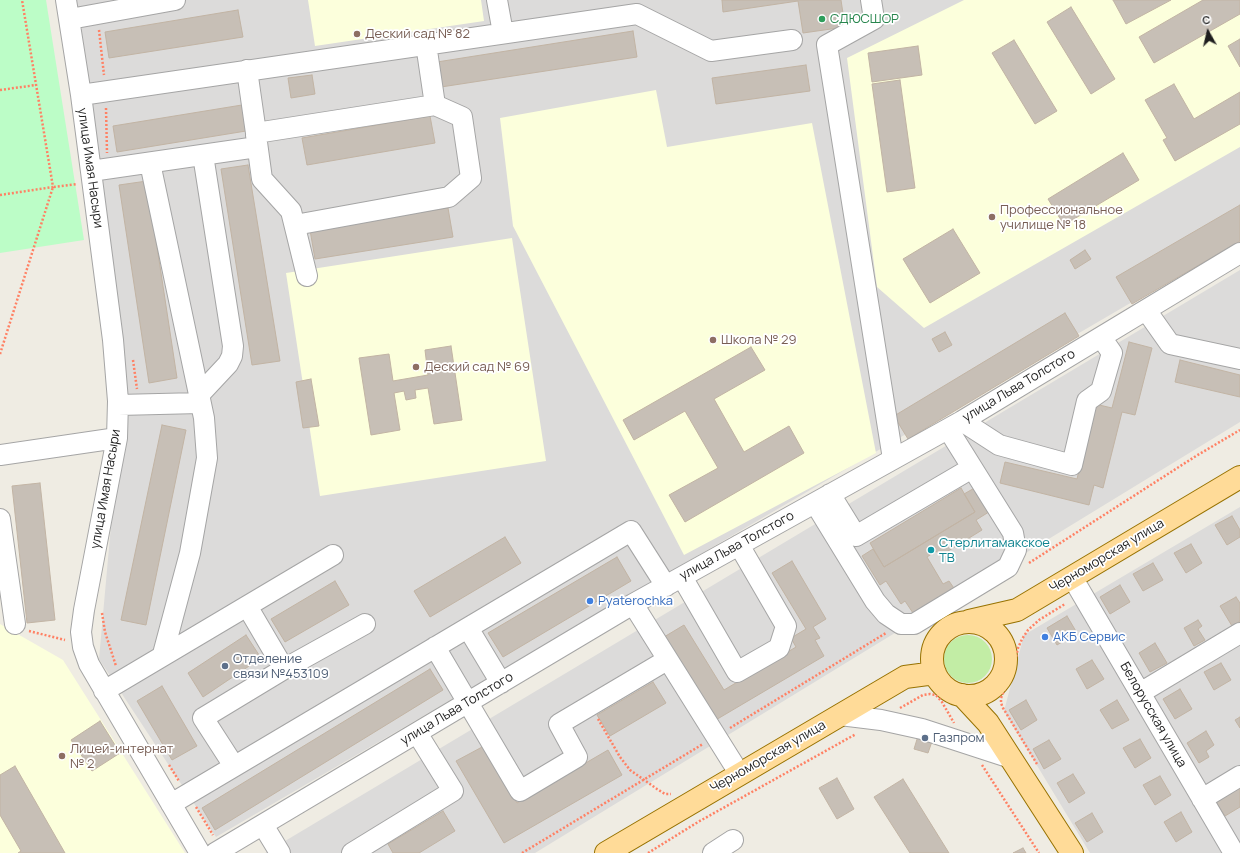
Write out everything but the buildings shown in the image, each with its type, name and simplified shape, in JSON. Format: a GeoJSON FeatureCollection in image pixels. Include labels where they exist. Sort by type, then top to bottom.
{"type":"FeatureCollection","features":[{"type":"Feature","properties":{"kind":"main road","name":"Черноморская улица"},"geometry":{"type":"LineString","coordinates":[[969,621],[1017,610],[1077,585],[1240,477]]}},
{"type":"Feature","properties":{"kind":"main road"},"geometry":{"type":"LineString","coordinates":[[1004,648],[1017,610]]}},
{"type":"Feature","properties":{"kind":"main road"},"geometry":{"type":"LineString","coordinates":[[905,677],[938,638],[946,629],[957,623],[969,621],[981,623],[991,629],[999,637],[1004,648],[1006,659],[1000,680],[992,688],[973,696],[962,695],[951,691],[941,684],[935,673],[932,661],[933,649],[938,638]]}},
{"type":"Feature","properties":{"kind":"main road","name":"Черноморская улица"},"geometry":{"type":"LineString","coordinates":[[606,853],[739,773],[905,677],[935,673]]}},
{"type":"Feature","properties":{"kind":"main road"},"geometry":{"type":"LineString","coordinates":[[988,723],[992,688]]}},
{"type":"Feature","properties":{"kind":"main road"},"geometry":{"type":"LineString","coordinates":[[962,695],[988,723],[1072,853]]}},
{"type":"Feature","properties":{"kind":"street"},"geometry":{"type":"LineString","coordinates":[[498,0],[503,33]]}},
{"type":"Feature","properties":{"kind":"street"},"geometry":{"type":"LineString","coordinates":[[68,9],[167,1]]}},
{"type":"Feature","properties":{"kind":"street"},"geometry":{"type":"LineString","coordinates":[[877,2],[874,19],[827,45],[893,459]]}},
{"type":"Feature","properties":{"kind":"street","name":"улица Имая Насыри"},"geometry":{"type":"LineString","coordinates":[[68,9],[81,95],[86,177],[117,371],[118,405],[117,438],[86,594],[81,632],[86,658],[200,853]]}},
{"type":"Feature","properties":{"kind":"street"},"geometry":{"type":"LineString","coordinates":[[81,95],[636,14],[711,51],[792,40]]}},
{"type":"Feature","properties":{"kind":"street"},"geometry":{"type":"LineString","coordinates":[[426,44],[435,105]]}},
{"type":"Feature","properties":{"kind":"street"},"geometry":{"type":"LineString","coordinates":[[247,70],[262,179],[291,211],[307,276]]}},
{"type":"Feature","properties":{"kind":"street"},"geometry":{"type":"LineString","coordinates":[[86,177],[150,163],[203,155],[257,140],[435,105],[462,117],[471,178],[449,197],[295,225]]}},
{"type":"Feature","properties":{"kind":"street"},"geometry":{"type":"LineString","coordinates":[[118,405],[199,399],[228,364],[232,356],[233,346],[203,155]]}},
{"type":"Feature","properties":{"kind":"street"},"geometry":{"type":"LineString","coordinates":[[150,163],[204,418],[207,458],[190,553],[163,654]]}},
{"type":"Feature","properties":{"kind":"street","name":"улица Льва Толстого"},"geometry":{"type":"LineString","coordinates":[[215,853],[633,604],[955,425],[1240,253]]}},
{"type":"Feature","properties":{"kind":"street"},"geometry":{"type":"LineString","coordinates":[[1146,310],[1170,344],[1240,359]]}},
{"type":"Feature","properties":{"kind":"street"},"geometry":{"type":"LineString","coordinates":[[955,425],[999,445],[1072,465],[1087,401],[1102,390],[1112,353],[1101,337]]}},
{"type":"Feature","properties":{"kind":"street"},"geometry":{"type":"LineString","coordinates":[[823,499],[875,601],[886,614],[901,624],[914,624],[1008,567],[1016,550],[1013,533],[972,468],[955,425]]}},
{"type":"Feature","properties":{"kind":"street"},"geometry":{"type":"LineString","coordinates":[[0,454],[117,438]]}},
{"type":"Feature","properties":{"kind":"street"},"geometry":{"type":"LineString","coordinates":[[823,499],[856,536],[972,468]]}},
{"type":"Feature","properties":{"kind":"street"},"geometry":{"type":"LineString","coordinates":[[1,530],[15,624]]}},
{"type":"Feature","properties":{"kind":"street"},"geometry":{"type":"LineString","coordinates":[[171,804],[631,531],[674,582],[737,672],[779,648],[786,626],[740,545]]}},
{"type":"Feature","properties":{"kind":"street"},"geometry":{"type":"LineString","coordinates":[[104,691],[163,654],[332,555]]}},
{"type":"Feature","properties":{"kind":"street","name":"Белорусская улица"},"geometry":{"type":"LineString","coordinates":[[1077,585],[1234,853]]}},
{"type":"Feature","properties":{"kind":"street"},"geometry":{"type":"LineString","coordinates":[[633,604],[739,773]]}},
{"type":"Feature","properties":{"kind":"street"},"geometry":{"type":"LineString","coordinates":[[247,606],[284,669]]}},
{"type":"Feature","properties":{"kind":"street"},"geometry":{"type":"LineString","coordinates":[[234,766],[204,718],[284,669],[365,624]]}},
{"type":"Feature","properties":{"kind":"street"},"geometry":{"type":"LineString","coordinates":[[468,628],[501,683]]}},
{"type":"Feature","properties":{"kind":"street"},"geometry":{"type":"LineString","coordinates":[[1140,693],[1240,633]]}},
{"type":"Feature","properties":{"kind":"street"},"geometry":{"type":"LineString","coordinates":[[435,647],[520,791],[577,757],[558,724],[667,660]]}},
{"type":"Feature","properties":{"kind":"street"},"geometry":{"type":"LineString","coordinates":[[840,715],[881,720],[922,729],[1011,758]]}},
{"type":"Feature","properties":{"kind":"street"},"geometry":{"type":"LineString","coordinates":[[352,853],[453,791],[417,733]]}},
{"type":"Feature","properties":{"kind":"street"},"geometry":{"type":"LineString","coordinates":[[1202,799],[1240,776]]}},
{"type":"Feature","properties":{"kind":"street"},"geometry":{"type":"LineString","coordinates":[[263,825],[280,853]]}},
{"type":"Feature","properties":{"kind":"street"},"geometry":{"type":"LineString","coordinates":[[713,853],[733,840]]}},
{"type":"Feature","properties":{"kind":"path"},"geometry":{"type":"LineString","coordinates":[[0,354],[53,187],[22,0]]}},
{"type":"Feature","properties":{"kind":"path"},"geometry":{"type":"LineString","coordinates":[[0,90],[36,85]]}},
{"type":"Feature","properties":{"kind":"path"},"geometry":{"type":"LineString","coordinates":[[0,196],[53,187],[86,177]]}},
{"type":"Feature","properties":{"kind":"path"},"geometry":{"type":"LineString","coordinates":[[1008,567],[1017,568],[1026,565],[1196,456],[1240,430]]}},
{"type":"Feature","properties":{"kind":"path"},"geometry":{"type":"LineString","coordinates":[[1039,767],[1003,708],[1001,698],[1014,666],[1018,648],[1028,630],[1077,585]]}},
{"type":"Feature","properties":{"kind":"path"},"geometry":{"type":"LineString","coordinates":[[600,700],[603,708],[597,712],[596,717],[625,764],[635,774],[665,794],[676,793]]}},
{"type":"Feature","properties":{"kind":"path"},"geometry":{"type":"LineString","coordinates":[[648,853],[698,822],[881,720]]}},
{"type":"Feature","properties":{"kind":"shaded area"},"geometry":{"type":"Polygon","coordinates":[[[73,0],[1240,0],[1240,239],[216,837],[99,659],[115,481],[126,429],[73,0]]]}},
{"type":"Feature","properties":{"kind":"shaded area","name":"Деский сад № 82"},"geometry":{"type":"Polygon","coordinates":[[[308,0],[481,0],[484,21],[315,46],[308,0]]]}},
{"type":"Feature","properties":{"kind":"shaded area","name":"Профессиональное училище № 18"},"geometry":{"type":"Polygon","coordinates":[[[964,0],[1240,0],[1240,147],[924,328],[877,287],[847,58],[964,0]]]}},
{"type":"Feature","properties":{"kind":"shaded area","name":"Школа № 29"},"geometry":{"type":"Polygon","coordinates":[[[656,90],[667,147],[812,123],[876,453],[684,555],[513,226],[500,118],[656,90]]]}},
{"type":"Feature","properties":{"kind":"shaded area","name":"Деский сад № 69"},"geometry":{"type":"Polygon","coordinates":[[[512,238],[546,461],[320,496],[286,273],[512,238]]]}},
{"type":"Feature","properties":{"kind":"shaded area"},"geometry":{"type":"Polygon","coordinates":[[[1240,270],[1240,422],[535,853],[265,853],[1240,270]]]}},
{"type":"Feature","properties":{"kind":"shaded area"},"geometry":{"type":"Polygon","coordinates":[[[1240,507],[1240,853],[1090,853],[1004,711],[1024,635],[1240,507]]]}},
{"type":"Feature","properties":{"kind":"shaded area","name":"Лицей-интернат № 2"},"geometry":{"type":"Polygon","coordinates":[[[0,624],[63,660],[185,853],[0,853],[0,624]]]}},
{"type":"Feature","properties":{"kind":"green space"},"geometry":{"type":"Polygon","coordinates":[[[0,0],[46,0],[84,240],[0,253],[0,0]]]}},
{"type":"Feature","properties":{"kind":"green space"},"geometry":{"type":"Polygon","coordinates":[[[968,635],[977,637],[985,642],[990,650],[992,659],[990,668],[985,676],[977,681],[968,683],[959,681],[951,676],[946,668],[944,659],[946,650],[951,642],[959,637],[968,635]]]}},
{"type":"Feature","properties":{"kind":"place","name":"СДЮСШОР"},"geometry":{"type":"Point","coordinates":[822,19]}},
{"type":"Feature","properties":{"kind":"place","name":"Деский сад № 82"},"geometry":{"type":"Point","coordinates":[357,34]}},
{"type":"Feature","properties":{"kind":"place","name":"Профессиональное училище № 18"},"geometry":{"type":"Point","coordinates":[992,217]}},
{"type":"Feature","properties":{"kind":"place","name":"Школа № 29"},"geometry":{"type":"Point","coordinates":[713,340]}},
{"type":"Feature","properties":{"kind":"place","name":"Деский сад № 69"},"geometry":{"type":"Point","coordinates":[416,367]}},
{"type":"Feature","properties":{"kind":"place","name":"Стерлитамакское ТВ"},"geometry":{"type":"Point","coordinates":[931,550]}},
{"type":"Feature","properties":{"kind":"place","name":"Pyaterochka"},"geometry":{"type":"Point","coordinates":[590,601]}},
{"type":"Feature","properties":{"kind":"place","name":"АКБ Сервис"},"geometry":{"type":"Point","coordinates":[1045,637]}},
{"type":"Feature","properties":{"kind":"place","name":"Отделение связи №453109"},"geometry":{"type":"Point","coordinates":[225,666]}},
{"type":"Feature","properties":{"kind":"place","name":"Газпром"},"geometry":{"type":"Point","coordinates":[925,738]}},
{"type":"Feature","properties":{"kind":"place","name":"Лицей-интернат № 2"},"geometry":{"type":"Point","coordinates":[62,756]}}]}
